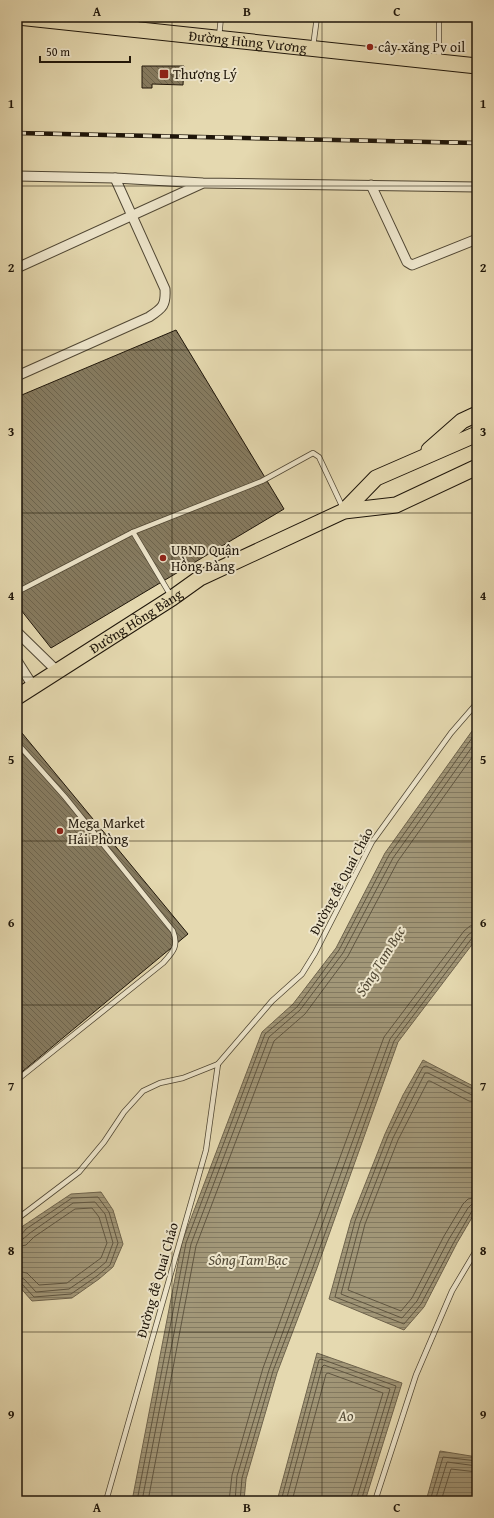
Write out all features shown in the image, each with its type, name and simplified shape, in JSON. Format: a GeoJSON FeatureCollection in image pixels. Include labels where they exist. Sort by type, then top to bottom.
{"type":"FeatureCollection","features":[{"type":"Feature","properties":{"kind":"main road","name":"Đường Hùng Vương"},"geometry":{"type":"LineString","coordinates":[[18,17],[477,66]]}},
{"type":"Feature","properties":{"kind":"main road"},"geometry":{"type":"LineString","coordinates":[[419,459],[470,415]]}},
{"type":"Feature","properties":{"kind":"main road","name":"Đường Hồng Bàng"},"geometry":{"type":"LineString","coordinates":[[344,511],[376,478],[477,434]]}},
{"type":"Feature","properties":{"kind":"main road","name":"Đường Hồng Bàng"},"geometry":{"type":"LineString","coordinates":[[17,697],[172,598],[200,578],[344,511],[396,505],[477,467]]}},
{"type":"Feature","properties":{"kind":"street"},"geometry":{"type":"LineString","coordinates":[[17,176],[115,178],[203,183],[477,187]]}},
{"type":"Feature","properties":{"kind":"street"},"geometry":{"type":"LineString","coordinates":[[17,376],[149,317],[160,310],[166,300],[165,289],[115,178]]}},
{"type":"Feature","properties":{"kind":"street"},"geometry":{"type":"LineString","coordinates":[[17,268],[203,183]]}},
{"type":"Feature","properties":{"kind":"street"},"geometry":{"type":"LineString","coordinates":[[371,185],[407,262],[412,265],[477,239]]}},
{"type":"Feature","properties":{"kind":"street"},"geometry":{"type":"LineString","coordinates":[[17,632],[57,671]]}},
{"type":"Feature","properties":{"kind":"street"},"geometry":{"type":"LineString","coordinates":[[17,661],[33,686]]}},
{"type":"Feature","properties":{"kind":"lane"},"geometry":{"type":"LineString","coordinates":[[132,17],[140,30]]}},
{"type":"Feature","properties":{"kind":"lane"},"geometry":{"type":"LineString","coordinates":[[219,39],[221,17]]}},
{"type":"Feature","properties":{"kind":"lane"},"geometry":{"type":"LineString","coordinates":[[313,49],[317,17]]}},
{"type":"Feature","properties":{"kind":"lane"},"geometry":{"type":"LineString","coordinates":[[439,17],[439,62]]}},
{"type":"Feature","properties":{"kind":"lane"},"geometry":{"type":"LineString","coordinates":[[17,592],[133,532],[262,481],[313,453],[318,456],[344,511]]}},
{"type":"Feature","properties":{"kind":"lane"},"geometry":{"type":"LineString","coordinates":[[133,532],[172,598]]}},
{"type":"Feature","properties":{"kind":"lane","name":"Đường đê Quai Chảo"},"geometry":{"type":"LineString","coordinates":[[17,1219],[79,1172],[104,1142],[124,1112],[144,1091],[160,1083],[183,1078],[218,1064],[272,1001],[302,974],[315,953],[372,842],[451,733],[477,703]]}},
{"type":"Feature","properties":{"kind":"lane"},"geometry":{"type":"LineString","coordinates":[[17,743],[19,749],[65,797],[173,931],[176,939],[174,949],[163,963],[17,1080]]}},
{"type":"Feature","properties":{"kind":"lane","name":"Đường đê Quai Chảo"},"geometry":{"type":"LineString","coordinates":[[106,1501],[206,1150],[218,1064]]}},
{"type":"Feature","properties":{"kind":"lane"},"geometry":{"type":"LineString","coordinates":[[375,1501],[416,1375],[452,1291],[477,1249]]}},
{"type":"Feature","properties":{"kind":"water","name":"Sông Tam Bạc"},"geometry":{"type":"Polygon","coordinates":[[[477,724],[477,938],[398,1042],[317,1268],[277,1373],[246,1479],[244,1501],[132,1501],[182,1242],[262,1032],[293,1004],[336,948],[385,853],[477,724]]]}},
{"type":"Feature","properties":{"kind":"water"},"geometry":{"type":"Polygon","coordinates":[[[423,1060],[477,1088],[477,1209],[457,1243],[424,1307],[404,1330],[329,1299],[351,1220],[385,1134],[403,1095],[423,1060]]]}},
{"type":"Feature","properties":{"kind":"water"},"geometry":{"type":"Polygon","coordinates":[[[101,1192],[113,1210],[123,1244],[113,1267],[72,1298],[32,1301],[17,1284],[17,1233],[23,1226],[71,1194],[101,1192]]]}},
{"type":"Feature","properties":{"kind":"water","name":"Ao"},"geometry":{"type":"Polygon","coordinates":[[[317,1353],[402,1383],[365,1501],[277,1501],[317,1353]]]}},
{"type":"Feature","properties":{"kind":"water"},"geometry":{"type":"Polygon","coordinates":[[[440,1451],[477,1457],[477,1501],[426,1501],[440,1451]]]}},
{"type":"Feature","properties":{"kind":"building"},"geometry":{"type":"Polygon","coordinates":[[[142,66],[184,66],[183,85],[152,84],[152,88],[142,88],[142,66]]]}},
{"type":"Feature","properties":{"kind":"building"},"geometry":{"type":"Polygon","coordinates":[[[176,330],[284,509],[51,648],[17,605],[17,397],[176,330]]]}},
{"type":"Feature","properties":{"kind":"building","name":"Mega Market Hải Phòng"},"geometry":{"type":"Polygon","coordinates":[[[17,727],[188,934],[17,1076],[17,727]]]}},
{"type":"Feature","properties":{"kind":"railway"},"geometry":{"type":"LineString","coordinates":[[17,133],[477,143]]}},
{"type":"Feature","properties":{"kind":"place","name":"cây xăng Pv oil"},"geometry":{"type":"Point","coordinates":[370,47]}},
{"type":"Feature","properties":{"kind":"place","name":"Thượng Lý"},"geometry":{"type":"Point","coordinates":[164,74]}},
{"type":"Feature","properties":{"kind":"place","name":"UBND Quận Hồng Bàng"},"geometry":{"type":"Point","coordinates":[163,558]}},
{"type":"Feature","properties":{"kind":"place","name":"Mega Market Hải Phòng"},"geometry":{"type":"Point","coordinates":[60,831]}}]}
